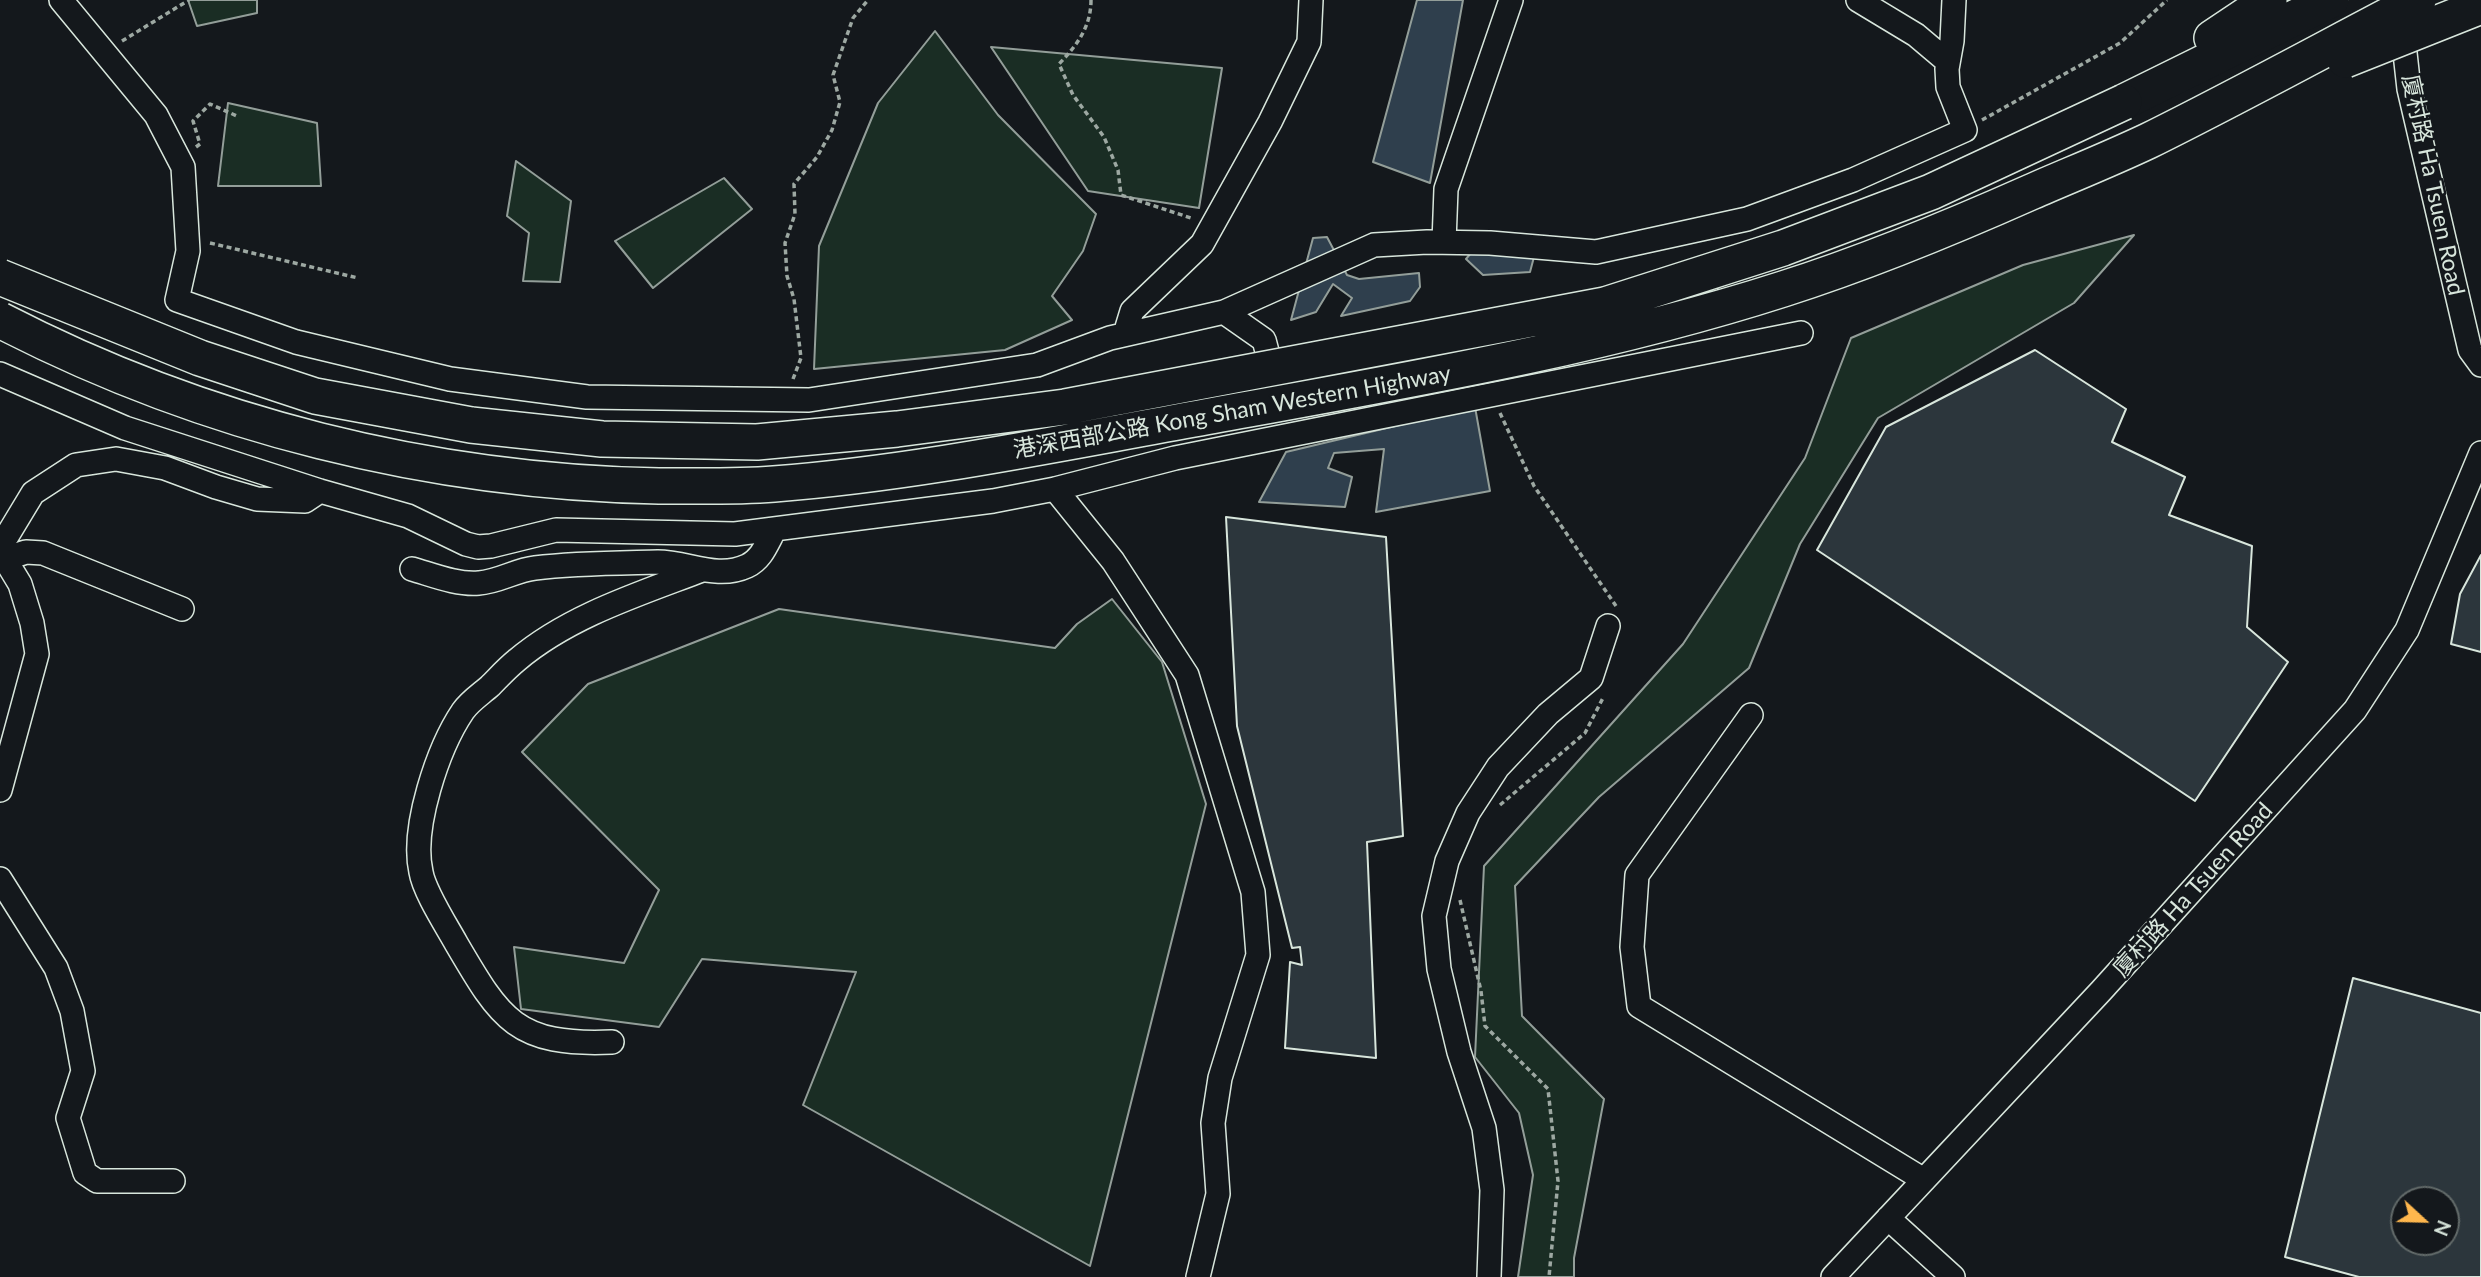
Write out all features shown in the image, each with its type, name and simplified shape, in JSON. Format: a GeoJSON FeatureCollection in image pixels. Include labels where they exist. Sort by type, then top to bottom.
{"type":"FeatureCollection","features":[{"type":"Feature","properties":{"kind":"highway"},"geometry":{"type":"LineString","coordinates":[[2124,102],[2167,69],[2269,0]]}},
{"type":"Feature","properties":{"kind":"highway","name":"港深西部公路 Kong Sham Western Highway"},"geometry":{"type":"LineString","coordinates":[[0,277],[200,358],[315,396],[471,425],[602,439],[757,442],[897,429],[1065,407],[1605,305],[1783,248],[1931,192],[2124,102],[2330,0]]}},
{"type":"Feature","properties":{"kind":"highway","name":"港深西部公路 Kong Sham Western Highway"},"geometry":{"type":"LineString","coordinates":[[0,320],[111,372],[187,402],[298,436],[463,470],[607,485],[766,485],[856,477],[960,461],[1461,370],[1621,336],[1708,312],[1863,262],[1935,234],[2145,142],[2418,0]]}},
{"type":"Feature","properties":{"kind":"highway"},"geometry":{"type":"LineString","coordinates":[[2145,142],[2481,6]]}},
{"type":"Feature","properties":{"kind":"street"},"geometry":{"type":"LineString","coordinates":[[61,0],[156,115],[183,167],[188,251],[177,300],[296,342],[450,379],[587,397],[785,400],[809,400],[1037,365],[1125,334],[1224,312],[1374,245],[1490,243],[1596,252],[1747,219],[1853,180],[1965,130],[1948,88],[1954,0]]}},
{"type":"Feature","properties":{"kind":"street"},"geometry":{"type":"LineString","coordinates":[[1125,334],[1132,312],[1202,244],[1270,122],[1309,42],[1311,0]]}},
{"type":"Feature","properties":{"kind":"street"},"geometry":{"type":"LineString","coordinates":[[1444,242],[1447,189],[1511,0]]}},
{"type":"Feature","properties":{"kind":"street"},"geometry":{"type":"LineString","coordinates":[[1858,0],[1916,35],[1948,62]]}},
{"type":"Feature","properties":{"kind":"street"},"geometry":{"type":"LineString","coordinates":[[1278,394],[1617,325],[1833,252],[1905,226],[2032,173],[2176,97],[2375,0]]}},
{"type":"Feature","properties":{"kind":"street","name":"廈村路 Ha Tsuen Road"},"geometry":{"type":"LineString","coordinates":[[2400,0],[2409,89],[2470,349],[2481,365]]}},
{"type":"Feature","properties":{"kind":"street"},"geometry":{"type":"LineString","coordinates":[[1224,312],[1264,340],[1278,394],[1275,439]]}},
{"type":"Feature","properties":{"kind":"street"},"geometry":{"type":"LineString","coordinates":[[0,374],[125,429],[408,516],[466,544],[478,547],[556,530],[734,534],[993,501],[1055,489],[1175,458],[1801,333]]}},
{"type":"Feature","properties":{"kind":"street","name":"廈村路 Ha Tsuen Road"},"geometry":{"type":"LineString","coordinates":[[1833,1277],[2101,991],[2355,710],[2407,630],[2481,453]]}},
{"type":"Feature","properties":{"kind":"street"},"geometry":{"type":"LineString","coordinates":[[1,550],[33,493],[76,465],[116,459],[165,468],[257,499],[304,501],[320,491]]}},
{"type":"Feature","properties":{"kind":"street"},"geometry":{"type":"LineString","coordinates":[[1055,489],[1113,561],[1187,675],[1253,892],[1258,955],[1220,1078],[1213,1124],[1219,1195],[1198,1277]]}},
{"type":"Feature","properties":{"kind":"street"},"geometry":{"type":"LineString","coordinates":[[412,569],[463,583],[481,583],[534,568],[667,562],[721,572],[746,566],[761,555],[775,529]]}},
{"type":"Feature","properties":{"kind":"street"},"geometry":{"type":"LineString","coordinates":[[1,550],[43,553],[182,609]]}},
{"type":"Feature","properties":{"kind":"street"},"geometry":{"type":"LineString","coordinates":[[0,790],[37,654],[32,623],[20,584],[1,550]]}},
{"type":"Feature","properties":{"kind":"street"},"geometry":{"type":"LineString","coordinates":[[612,1042],[594,1043],[538,1036],[516,1025],[502,1013],[484,991],[421,873],[422,814],[451,733],[464,709],[517,659],[553,635],[590,616],[702,570]]}},
{"type":"Feature","properties":{"kind":"street"},"geometry":{"type":"LineString","coordinates":[[1489,1277],[1492,1190],[1484,1128],[1459,1052],[1442,981],[1434,916],[1447,861],[1468,813],[1498,767],[1548,714],[1591,678],[1615,620]]}},
{"type":"Feature","properties":{"kind":"street"},"geometry":{"type":"LineString","coordinates":[[1751,715],[1637,875],[1632,947],[1639,1006],[1924,1180]]}},
{"type":"Feature","properties":{"kind":"street"},"geometry":{"type":"LineString","coordinates":[[0,879],[56,968],[72,1011],[83,1071],[68,1118],[85,1172],[97,1181],[173,1181]]}},
{"type":"Feature","properties":{"kind":"street"},"geometry":{"type":"LineString","coordinates":[[1888,1218],[1953,1277]]}},
{"type":"Feature","properties":{"kind":"path"},"geometry":{"type":"LineString","coordinates":[[104,52],[189,0]]}},
{"type":"Feature","properties":{"kind":"path"},"geometry":{"type":"LineString","coordinates":[[785,400],[802,358],[785,243],[796,214],[793,184],[817,157],[832,130],[840,102],[832,75],[853,18],[868,0]]}},
{"type":"Feature","properties":{"kind":"path"},"geometry":{"type":"LineString","coordinates":[[1091,0],[1091,15],[1078,44],[1059,64],[1073,95],[1104,137],[1118,170],[1121,195],[1212,226]]}},
{"type":"Feature","properties":{"kind":"path"},"geometry":{"type":"LineString","coordinates":[[1965,130],[2120,43],[2167,0]]}},
{"type":"Feature","properties":{"kind":"path"},"geometry":{"type":"LineString","coordinates":[[178,158],[200,144],[193,121],[211,104],[237,116]]}},
{"type":"Feature","properties":{"kind":"path"},"geometry":{"type":"LineString","coordinates":[[187,237],[358,278]]}},
{"type":"Feature","properties":{"kind":"path"},"geometry":{"type":"LineString","coordinates":[[1492,395],[1534,486],[1615,620]]}},
{"type":"Feature","properties":{"kind":"path"},"geometry":{"type":"LineString","coordinates":[[1494,810],[1585,733],[1609,686]]}},
{"type":"Feature","properties":{"kind":"path"},"geometry":{"type":"LineString","coordinates":[[1460,897],[1481,991],[1485,1026],[1548,1088],[1558,1181],[1549,1277]]}},
{"type":"Feature","properties":{"kind":"green space"},"geometry":{"type":"Polygon","coordinates":[[[188,0],[257,0],[257,13],[197,26],[188,0]]]}},
{"type":"Feature","properties":{"kind":"green space"},"geometry":{"type":"Polygon","coordinates":[[[935,31],[998,115],[1096,214],[1083,251],[1052,296],[1072,320],[1005,350],[814,369],[819,246],[878,103],[935,31]]]}},
{"type":"Feature","properties":{"kind":"green space"},"geometry":{"type":"Polygon","coordinates":[[[991,47],[1222,68],[1199,208],[1088,191],[991,47]]]}},
{"type":"Feature","properties":{"kind":"green space"},"geometry":{"type":"Polygon","coordinates":[[[228,103],[317,123],[321,186],[218,186],[228,103]]]}},
{"type":"Feature","properties":{"kind":"green space"},"geometry":{"type":"Polygon","coordinates":[[[516,161],[571,201],[560,282],[523,281],[529,233],[507,216],[516,161]]]}},
{"type":"Feature","properties":{"kind":"green space"},"geometry":{"type":"Polygon","coordinates":[[[724,178],[752,209],[653,288],[615,241],[724,178]]]}},
{"type":"Feature","properties":{"kind":"green space"},"geometry":{"type":"Polygon","coordinates":[[[2134,235],[2074,303],[1878,418],[1800,544],[1749,668],[1599,797],[1515,886],[1522,1016],[1604,1099],[1574,1258],[1574,1277],[1518,1277],[1533,1175],[1519,1113],[1475,1057],[1484,866],[1683,644],[1805,458],[1851,338],[2023,265],[2134,235]]]}},
{"type":"Feature","properties":{"kind":"green space"},"geometry":{"type":"Polygon","coordinates":[[[1112,599],[1162,662],[1206,804],[1090,1266],[803,1105],[856,972],[702,959],[659,1027],[521,1009],[514,947],[624,963],[659,890],[522,752],[588,684],[779,609],[1055,648],[1077,624],[1112,599]]]}},
{"type":"Feature","properties":{"kind":"water"},"geometry":{"type":"Polygon","coordinates":[[[1417,0],[1463,0],[1430,183],[1373,162],[1417,0]]]}},
{"type":"Feature","properties":{"kind":"water"},"geometry":{"type":"Polygon","coordinates":[[[1485,236],[1534,257],[1530,272],[1483,275],[1466,259],[1485,236]]]}},
{"type":"Feature","properties":{"kind":"water"},"geometry":{"type":"Polygon","coordinates":[[[1327,237],[1347,275],[1359,279],[1419,273],[1420,287],[1410,301],[1341,316],[1352,298],[1333,284],[1316,312],[1291,320],[1313,238],[1327,237]]]}},
{"type":"Feature","properties":{"kind":"water"},"geometry":{"type":"Polygon","coordinates":[[[1475,407],[1490,491],[1376,512],[1384,449],[1334,453],[1328,468],[1352,477],[1345,507],[1259,502],[1286,452],[1475,407]]]}},
{"type":"Feature","properties":{"kind":"building"},"geometry":{"type":"Polygon","coordinates":[[[2035,350],[2126,409],[2112,442],[2185,477],[2169,515],[2252,546],[2247,627],[2288,662],[2195,801],[1817,550],[1886,427],[2035,350]]]}},
{"type":"Feature","properties":{"kind":"building"},"geometry":{"type":"Polygon","coordinates":[[[1226,517],[1386,537],[1403,836],[1367,842],[1376,1058],[1285,1048],[1290,962],[1302,965],[1300,947],[1292,948],[1237,726],[1226,517]]]}},
{"type":"Feature","properties":{"kind":"building"},"geometry":{"type":"Polygon","coordinates":[[[2481,555],[2481,652],[2451,644],[2460,594],[2481,555]]]}},
{"type":"Feature","properties":{"kind":"building"},"geometry":{"type":"Polygon","coordinates":[[[2353,978],[2481,1013],[2481,1277],[2359,1277],[2285,1257],[2353,978]]]}}]}
